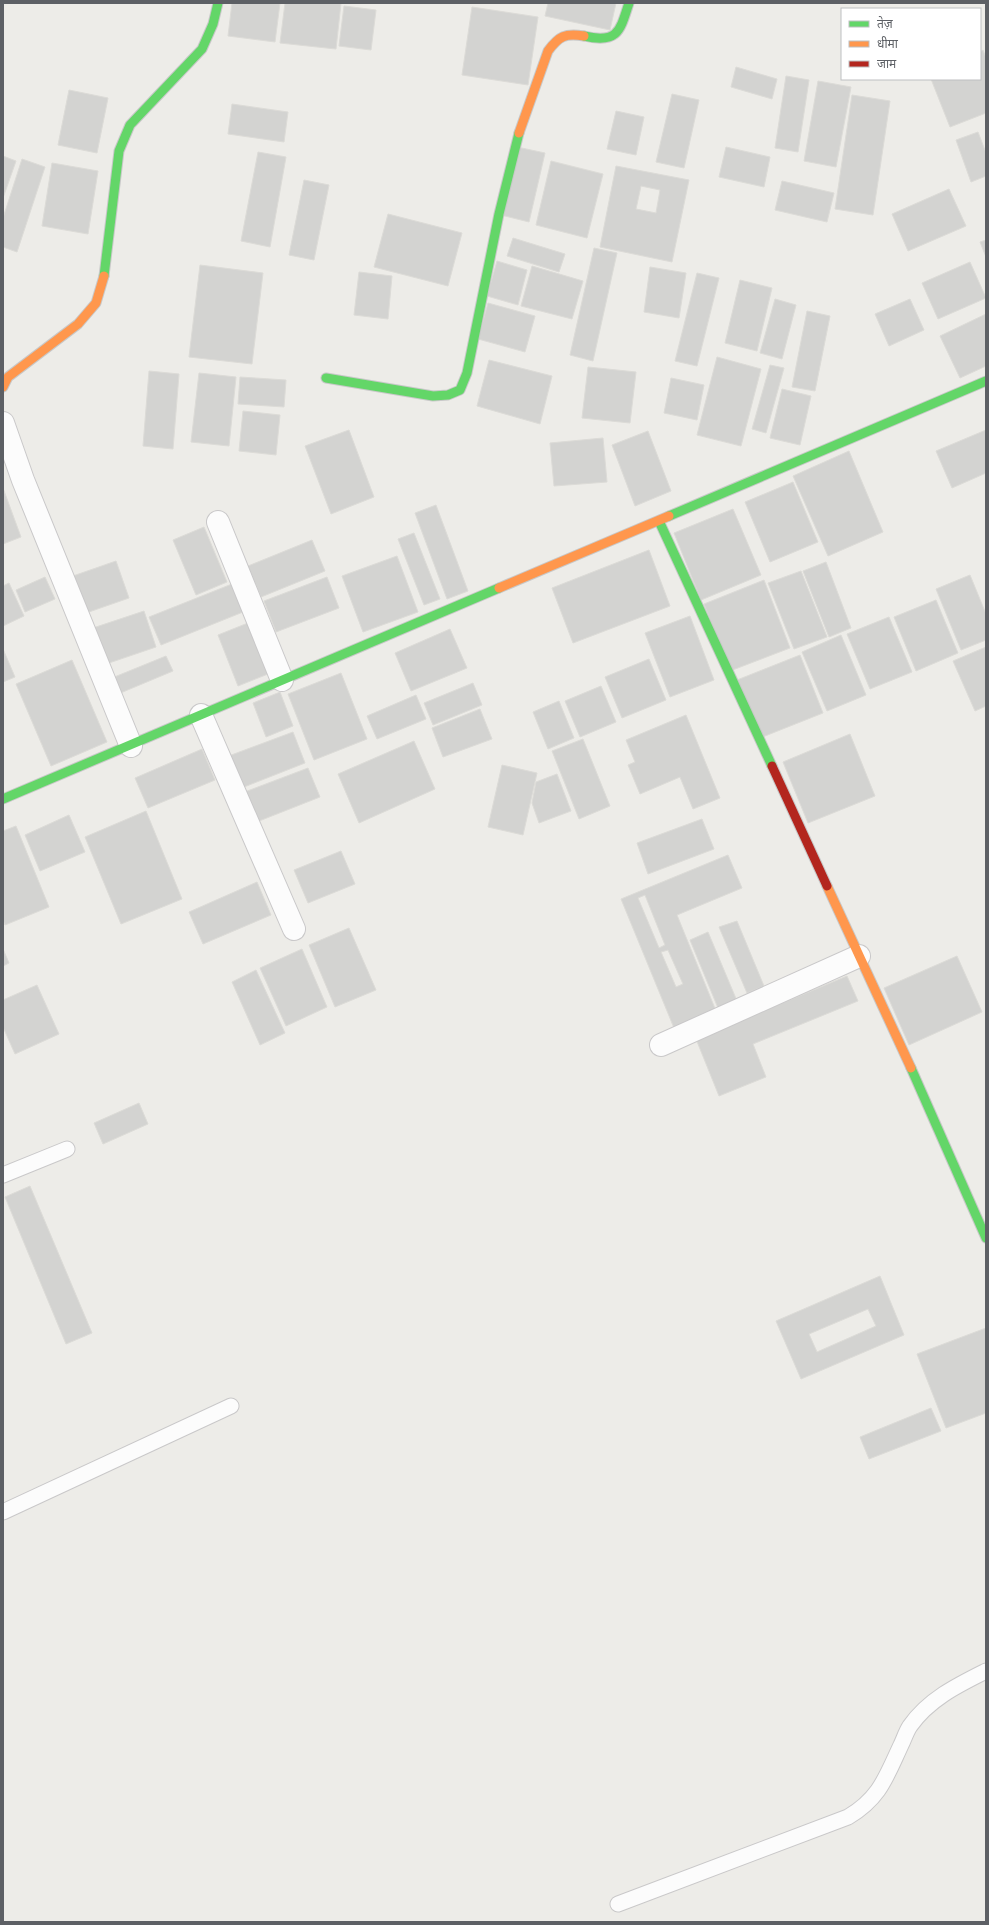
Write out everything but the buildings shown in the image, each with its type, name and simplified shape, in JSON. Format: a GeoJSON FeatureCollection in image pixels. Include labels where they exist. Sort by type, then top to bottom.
{"type":"FeatureCollection","features":[{"type":"Feature","properties":{"kind":"street"},"geometry":{"type":"LineString","coordinates":[[3,387],[8,377],[78,324],[96,304],[104,275],[119,151],[130,125],[202,49],[213,24],[218,3]]}},
{"type":"Feature","properties":{"kind":"street"},"geometry":{"type":"LineString","coordinates":[[326,378],[433,396],[448,394],[460,390],[467,373],[493,240],[523,121],[548,51],[553,42],[563,35],[574,34],[599,39],[612,37],[619,31],[629,3]]}},
{"type":"Feature","properties":{"kind":"street"},"geometry":{"type":"LineString","coordinates":[[3,799],[659,521],[986,380]]}},
{"type":"Feature","properties":{"kind":"street"},"geometry":{"type":"LineString","coordinates":[[3,423],[23,480],[131,746]]}},
{"type":"Feature","properties":{"kind":"street"},"geometry":{"type":"LineString","coordinates":[[659,521],[858,956],[943,1137],[986,1238]]}},
{"type":"Feature","properties":{"kind":"street"},"geometry":{"type":"LineString","coordinates":[[218,522],[282,680]]}},
{"type":"Feature","properties":{"kind":"street"},"geometry":{"type":"LineString","coordinates":[[201,716],[294,928]]}},
{"type":"Feature","properties":{"kind":"street"},"geometry":{"type":"LineString","coordinates":[[661,1045],[858,956]]}},
{"type":"Feature","properties":{"kind":"lane"},"geometry":{"type":"LineString","coordinates":[[3,1175],[67,1149]]}},
{"type":"Feature","properties":{"kind":"lane"},"geometry":{"type":"LineString","coordinates":[[3,1512],[231,1406]]}},
{"type":"Feature","properties":{"kind":"lane"},"geometry":{"type":"LineString","coordinates":[[618,1904],[848,1817],[858,1811],[881,1789],[910,1727],[920,1713],[951,1689],[986,1671]]}},
{"type":"Feature","properties":{"kind":"traffic: fast"},"geometry":{"type":"LineString","coordinates":[[104,276],[119,151],[130,125],[202,49],[213,24],[218,3]]}},
{"type":"Feature","properties":{"kind":"traffic: fast"},"geometry":{"type":"LineString","coordinates":[[584,36],[604,38],[616,33],[620,28],[629,3]]}},
{"type":"Feature","properties":{"kind":"traffic: fast"},"geometry":{"type":"LineString","coordinates":[[326,378],[433,396],[448,395],[460,390],[467,373],[499,214],[519,133]]}},
{"type":"Feature","properties":{"kind":"traffic: fast"},"geometry":{"type":"LineString","coordinates":[[669,516],[986,381]]}},
{"type":"Feature","properties":{"kind":"traffic: fast"},"geometry":{"type":"LineString","coordinates":[[659,521],[772,766]]}},
{"type":"Feature","properties":{"kind":"traffic: fast"},"geometry":{"type":"LineString","coordinates":[[3,799],[499,588]]}},
{"type":"Feature","properties":{"kind":"traffic: fast"},"geometry":{"type":"LineString","coordinates":[[911,1068],[986,1238]]}},
{"type":"Feature","properties":{"kind":"traffic: slow"},"geometry":{"type":"LineString","coordinates":[[519,133],[548,51],[559,39],[567,35],[584,36]]}},
{"type":"Feature","properties":{"kind":"traffic: slow"},"geometry":{"type":"LineString","coordinates":[[3,387],[8,377],[78,324],[96,303],[104,276]]}},
{"type":"Feature","properties":{"kind":"traffic: slow"},"geometry":{"type":"LineString","coordinates":[[499,588],[669,516]]}},
{"type":"Feature","properties":{"kind":"traffic: slow"},"geometry":{"type":"LineString","coordinates":[[827,886],[911,1068]]}},
{"type":"Feature","properties":{"kind":"traffic: jam"},"geometry":{"type":"LineString","coordinates":[[772,766],[827,886]]}}]}
